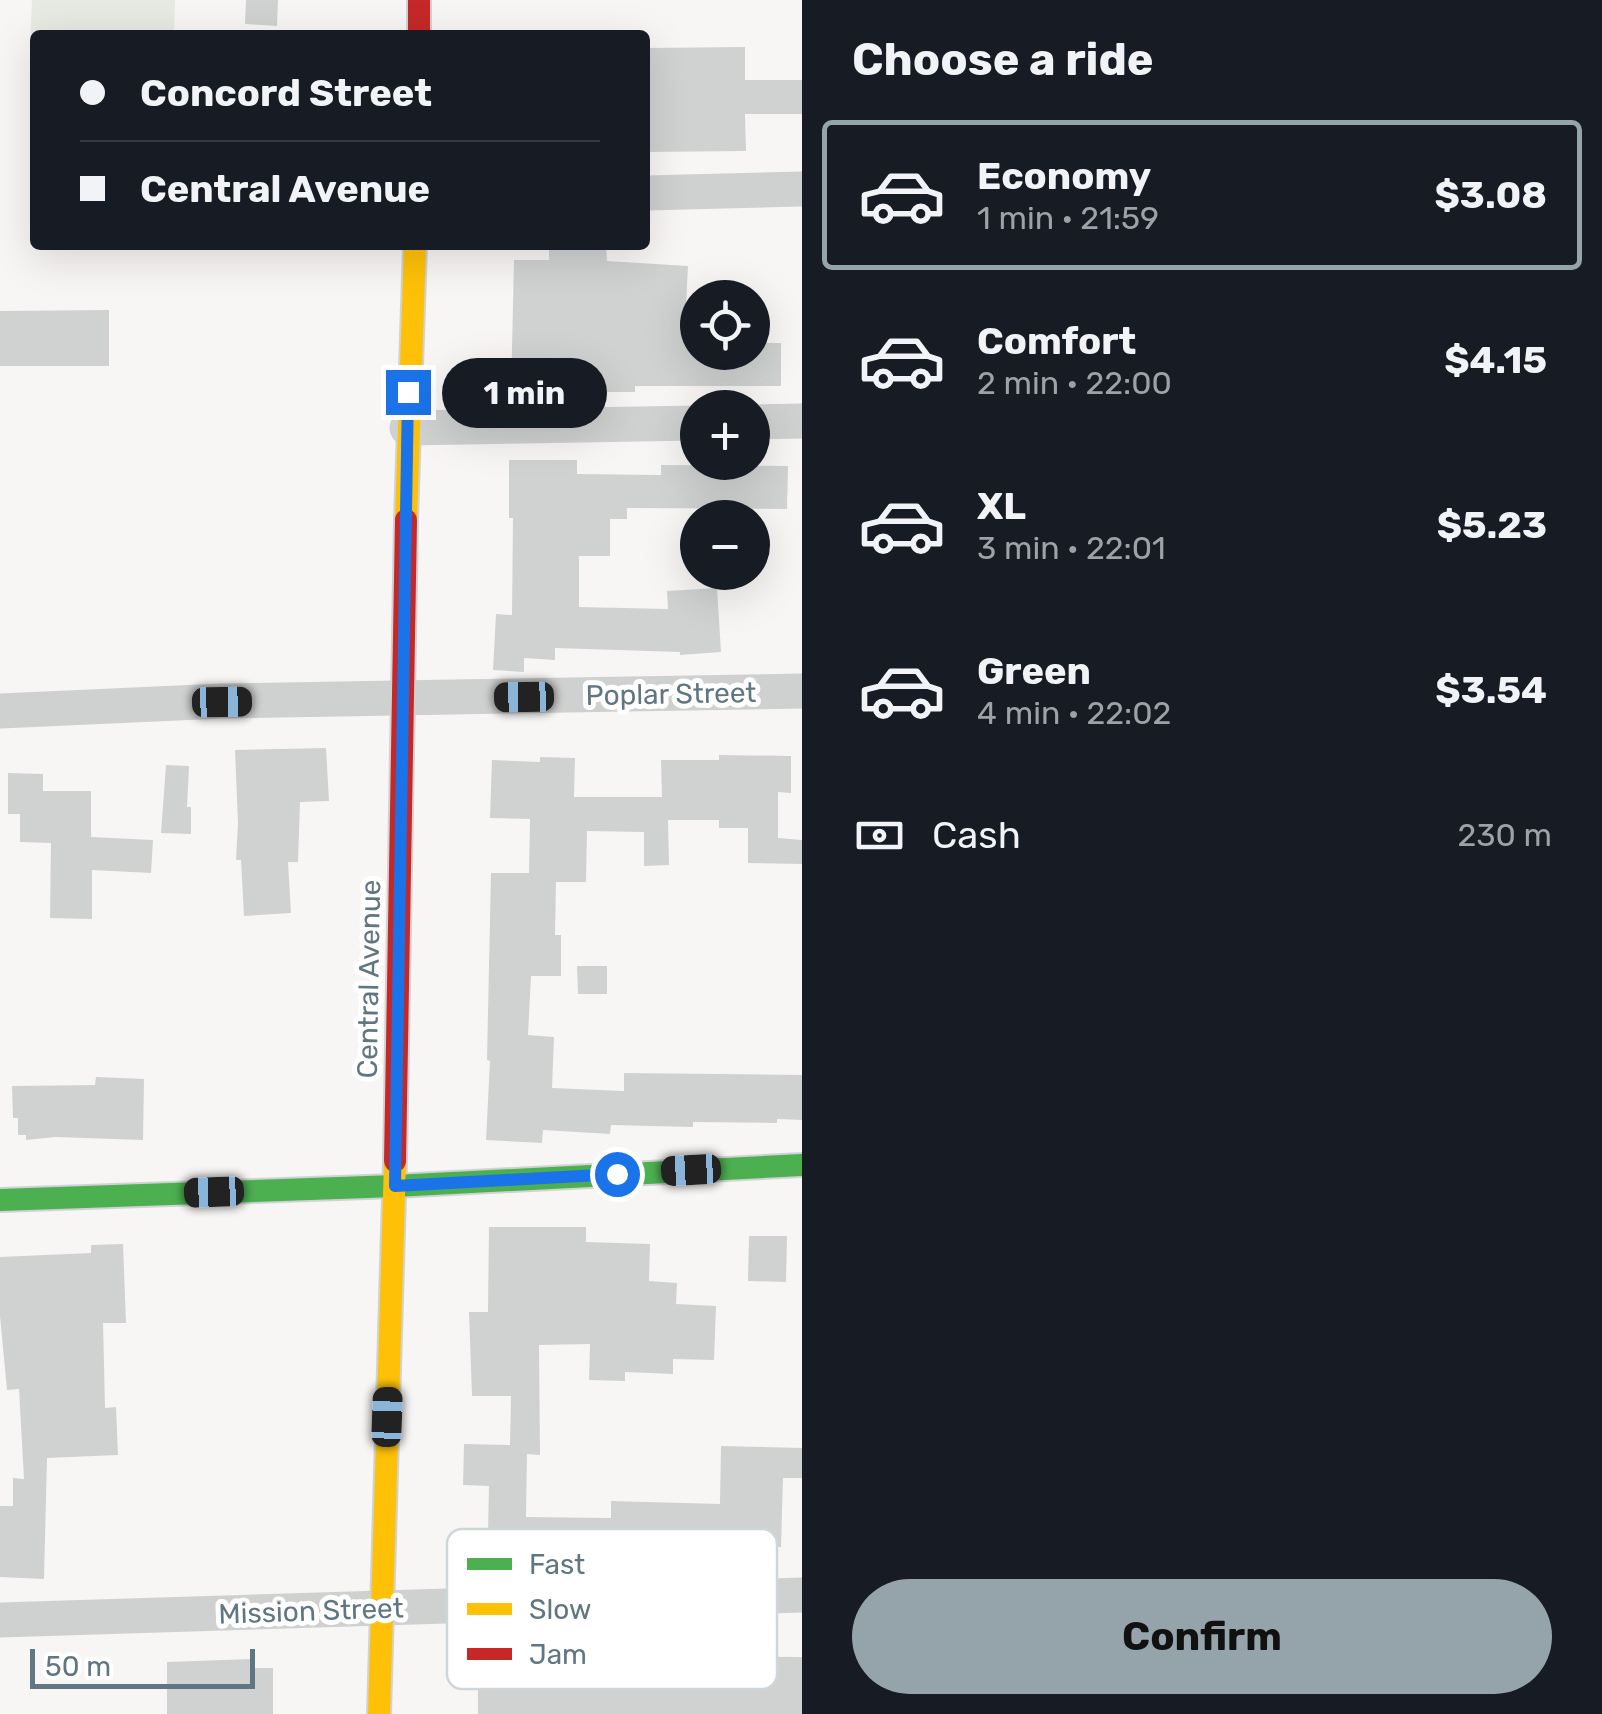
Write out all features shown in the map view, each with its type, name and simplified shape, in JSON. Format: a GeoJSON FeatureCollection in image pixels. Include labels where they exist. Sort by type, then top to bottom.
{"type":"FeatureCollection","features":[{"type":"Feature","properties":{"kind":"street"},"geometry":{"type":"LineString","coordinates":[[419,0],[419,30]]}},
{"type":"Feature","properties":{"kind":"street"},"geometry":{"type":"LineString","coordinates":[[650,193],[802,189]]}},
{"type":"Feature","properties":{"kind":"street","name":"Central Avenue"},"geometry":{"type":"LineString","coordinates":[[379,1714],[395,1186],[406,428],[415,250]]}},
{"type":"Feature","properties":{"kind":"street"},"geometry":{"type":"LineString","coordinates":[[770,422],[802,421]]}},
{"type":"Feature","properties":{"kind":"street"},"geometry":{"type":"LineString","coordinates":[[406,428],[680,423]]}},
{"type":"Feature","properties":{"kind":"street","name":"Poplar Street"},"geometry":{"type":"LineString","coordinates":[[0,711],[222,702],[802,691]]}},
{"type":"Feature","properties":{"kind":"street"},"geometry":{"type":"LineString","coordinates":[[0,1200],[395,1186],[802,1164]]}},
{"type":"Feature","properties":{"kind":"street","name":"Mission Street"},"geometry":{"type":"LineString","coordinates":[[777,1596],[802,1595]]}},
{"type":"Feature","properties":{"kind":"street","name":"Mission Street"},"geometry":{"type":"LineString","coordinates":[[0,1620],[447,1607]]}},
{"type":"Feature","properties":{"kind":"shaded area"},"geometry":{"type":"Polygon","coordinates":[[[32,0],[175,0],[174,30],[31,30],[32,0]]]}},
{"type":"Feature","properties":{"kind":"building"},"geometry":{"type":"Polygon","coordinates":[[[246,0],[278,0],[277,26],[245,24],[246,0]]]}},
{"type":"Feature","properties":{"kind":"building"},"geometry":{"type":"Polygon","coordinates":[[[745,47],[745,80],[802,80],[802,114],[745,114],[746,151],[650,152],[650,48],[745,47]]]}},
{"type":"Feature","properties":{"kind":"building"},"geometry":{"type":"Polygon","coordinates":[[[549,250],[606,250],[607,261],[688,266],[687,280],[680,280],[680,370],[770,370],[770,343],[781,343],[781,386],[635,386],[635,392],[511,392],[514,260],[549,260],[549,250]]]}},
{"type":"Feature","properties":{"kind":"building"},"geometry":{"type":"Polygon","coordinates":[[[109,310],[109,366],[0,366],[0,311],[109,310]]]}},
{"type":"Feature","properties":{"kind":"building"},"geometry":{"type":"Polygon","coordinates":[[[509,460],[577,460],[577,474],[661,475],[661,465],[680,465],[680,480],[770,480],[770,466],[788,466],[787,509],[770,509],[770,500],[680,500],[680,508],[627,508],[627,519],[610,519],[610,556],[579,556],[579,607],[668,609],[667,591],[717,590],[721,652],[680,655],[555,648],[555,660],[524,658],[524,672],[493,670],[496,614],[512,615],[513,518],[509,518],[509,460]]]}},
{"type":"Feature","properties":{"kind":"building"},"geometry":{"type":"Polygon","coordinates":[[[326,748],[329,801],[300,802],[298,862],[288,862],[291,913],[244,916],[241,860],[236,860],[235,750],[326,748]]]}},
{"type":"Feature","properties":{"kind":"building"},"geometry":{"type":"Polygon","coordinates":[[[719,755],[791,756],[791,793],[778,792],[778,838],[802,840],[802,864],[748,863],[748,828],[719,828],[719,820],[668,820],[669,865],[644,866],[644,832],[587,831],[586,882],[556,882],[555,935],[561,935],[561,976],[531,976],[528,1035],[554,1037],[552,1088],[624,1091],[624,1073],[802,1075],[802,1120],[693,1122],[693,1127],[611,1125],[610,1134],[543,1130],[542,1143],[486,1140],[491,873],[529,873],[530,819],[490,818],[492,760],[540,762],[540,757],[575,758],[574,797],[662,797],[661,760],[719,760],[719,755]]]}},
{"type":"Feature","properties":{"kind":"building"},"geometry":{"type":"Polygon","coordinates":[[[166,765],[189,766],[187,807],[191,807],[191,834],[161,833],[166,765]]]}},
{"type":"Feature","properties":{"kind":"building"},"geometry":{"type":"Polygon","coordinates":[[[8,773],[43,774],[43,791],[91,791],[91,837],[153,840],[151,873],[92,870],[92,919],[50,918],[51,843],[20,842],[20,814],[8,814],[8,773]]]}},
{"type":"Feature","properties":{"kind":"building"},"geometry":{"type":"Polygon","coordinates":[[[577,966],[607,966],[607,994],[578,994],[577,966]]]}},
{"type":"Feature","properties":{"kind":"building"},"geometry":{"type":"Polygon","coordinates":[[[96,1077],[144,1079],[143,1140],[26,1140],[26,1135],[18,1135],[12,1086],[95,1085],[96,1077]]]}},
{"type":"Feature","properties":{"kind":"building"},"geometry":{"type":"Polygon","coordinates":[[[489,1227],[586,1227],[586,1242],[650,1244],[649,1281],[677,1283],[676,1304],[716,1306],[714,1360],[673,1359],[673,1374],[625,1372],[625,1381],[589,1380],[590,1344],[539,1345],[540,1455],[527,1454],[526,1517],[611,1518],[611,1501],[720,1504],[721,1446],[802,1448],[802,1478],[783,1478],[781,1547],[777,1547],[777,1529],[488,1529],[489,1486],[463,1485],[464,1444],[510,1445],[511,1396],[472,1396],[469,1312],[488,1312],[489,1227]]]}},
{"type":"Feature","properties":{"kind":"building"},"geometry":{"type":"Polygon","coordinates":[[[749,1236],[787,1236],[786,1282],[748,1281],[749,1236]]]}},
{"type":"Feature","properties":{"kind":"building"},"geometry":{"type":"Polygon","coordinates":[[[123,1244],[126,1323],[103,1323],[105,1408],[116,1407],[118,1455],[47,1458],[44,1579],[0,1577],[0,1506],[13,1506],[13,1478],[24,1479],[19,1389],[7,1390],[0,1316],[0,1257],[91,1253],[91,1245],[123,1244]]]}},
{"type":"Feature","properties":{"kind":"building"},"geometry":{"type":"Polygon","coordinates":[[[777,1657],[802,1657],[802,1714],[478,1714],[478,1689],[777,1689],[777,1657]]]}},
{"type":"Feature","properties":{"kind":"building"},"geometry":{"type":"Polygon","coordinates":[[[252,1659],[252,1668],[273,1668],[273,1714],[167,1714],[167,1662],[252,1659]]]}},
{"type":"Feature","properties":{"kind":"traffic: fast"},"geometry":{"type":"LineString","coordinates":[[0,1200],[395,1186],[802,1165]]}},
{"type":"Feature","properties":{"kind":"traffic: slow"},"geometry":{"type":"LineString","coordinates":[[406,520],[415,250]]}},
{"type":"Feature","properties":{"kind":"traffic: slow"},"geometry":{"type":"LineString","coordinates":[[379,1714],[395,1161]]}},
{"type":"Feature","properties":{"kind":"traffic: jam"},"geometry":{"type":"LineString","coordinates":[[419,0],[419,30]]}},
{"type":"Feature","properties":{"kind":"traffic: jam"},"geometry":{"type":"LineString","coordinates":[[395,1161],[406,520]]}},
{"type":"Feature","properties":{"kind":"route"},"geometry":{"type":"LineString","coordinates":[[408,392],[395,1186],[617,1174]]}}]}
